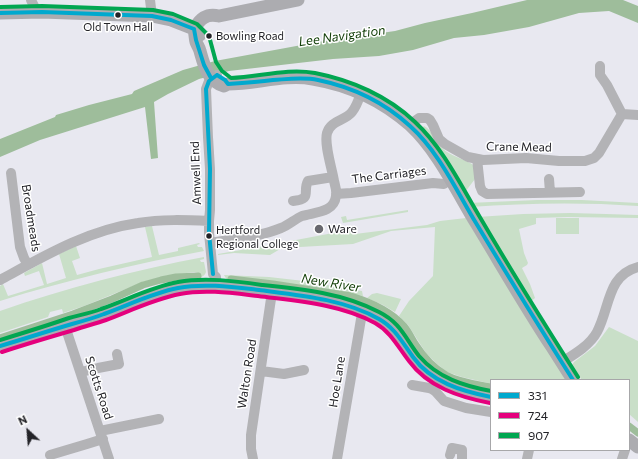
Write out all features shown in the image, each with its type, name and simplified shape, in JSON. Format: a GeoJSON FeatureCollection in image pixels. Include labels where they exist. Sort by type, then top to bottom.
{"type":"FeatureCollection","features":[{"type":"Feature","properties":{"kind":"main road"},"geometry":{"type":"LineString","coordinates":[[293,1],[219,16],[214,15],[204,17],[199,21],[194,29],[196,40],[207,63],[208,74],[214,77],[214,82],[221,86],[228,84],[303,78],[339,85],[361,93],[384,106],[409,125],[421,137],[441,165],[447,182],[474,221],[572,379]]}},
{"type":"Feature","properties":{"kind":"main road"},"geometry":{"type":"LineString","coordinates":[[0,13],[34,6],[152,16],[171,20],[194,29]]}},
{"type":"Feature","properties":{"kind":"main road"},"geometry":{"type":"LineString","coordinates":[[0,346],[107,313],[163,291],[177,287],[200,286],[215,280],[272,292],[348,305],[366,311],[387,325],[397,334],[416,361],[427,372],[442,382],[459,390],[490,396]]}},
{"type":"Feature","properties":{"kind":"street"},"geometry":{"type":"LineString","coordinates":[[150,0],[152,16]]}},
{"type":"Feature","properties":{"kind":"street"},"geometry":{"type":"LineString","coordinates":[[600,66],[600,75],[622,114],[638,115]]}},
{"type":"Feature","properties":{"kind":"street","name":"Amwell End"},"geometry":{"type":"LineString","coordinates":[[214,77],[207,84],[206,89],[210,169],[210,243],[215,280]]}},
{"type":"Feature","properties":{"kind":"street"},"geometry":{"type":"LineString","coordinates":[[210,243],[281,228],[301,217],[327,209],[334,202],[336,194],[327,145],[328,130],[332,125],[349,116],[353,112],[361,93]]}},
{"type":"Feature","properties":{"kind":"street","name":"Crane Mead"},"geometry":{"type":"LineString","coordinates":[[409,125],[419,118],[427,118],[434,125],[442,142],[468,157],[477,159],[488,160],[526,158],[574,161],[590,160],[594,158],[599,153],[622,114]]}},
{"type":"Feature","properties":{"kind":"street"},"geometry":{"type":"LineString","coordinates":[[477,159],[480,189],[487,194],[580,192]]}},
{"type":"Feature","properties":{"kind":"street","name":"Broadmeads"},"geometry":{"type":"LineString","coordinates":[[11,174],[20,247],[28,265]]}},
{"type":"Feature","properties":{"kind":"street"},"geometry":{"type":"LineString","coordinates":[[293,201],[301,200],[304,197],[308,181],[334,177]]}},
{"type":"Feature","properties":{"kind":"street"},"geometry":{"type":"LineString","coordinates":[[549,179],[550,192]]}},
{"type":"Feature","properties":{"kind":"street","name":"The Carriages"},"geometry":{"type":"LineString","coordinates":[[336,194],[433,182],[447,182]]}},
{"type":"Feature","properties":{"kind":"street","name":"Broadmeads"},"geometry":{"type":"LineString","coordinates":[[0,280],[71,243],[118,227],[139,223],[180,220],[209,221]]}},
{"type":"Feature","properties":{"kind":"street"},"geometry":{"type":"LineString","coordinates":[[562,362],[581,350],[592,339],[600,326],[615,283],[621,275],[632,268],[638,267]]}},
{"type":"Feature","properties":{"kind":"street","name":"Walton Road"},"geometry":{"type":"LineString","coordinates":[[254,459],[251,449],[251,435],[272,292]]}},
{"type":"Feature","properties":{"kind":"street","name":"Hoe Lane"},"geometry":{"type":"LineString","coordinates":[[337,459],[358,331],[361,319],[366,311]]}},
{"type":"Feature","properties":{"kind":"street","name":"Scotts Road"},"geometry":{"type":"LineString","coordinates":[[65,326],[109,459]]}},
{"type":"Feature","properties":{"kind":"street"},"geometry":{"type":"LineString","coordinates":[[81,372],[119,364],[117,354]]}},
{"type":"Feature","properties":{"kind":"street"},"geometry":{"type":"LineString","coordinates":[[261,371],[284,374],[304,370]]}},
{"type":"Feature","properties":{"kind":"street"},"geometry":{"type":"LineString","coordinates":[[412,385],[432,389],[444,401],[466,408],[490,412]]}},
{"type":"Feature","properties":{"kind":"street"},"geometry":{"type":"LineString","coordinates":[[50,455],[87,444],[101,435],[159,419]]}},
{"type":"Feature","properties":{"kind":"street"},"geometry":{"type":"LineString","coordinates":[[450,455],[452,448],[462,450],[462,459]]}},
{"type":"Feature","properties":{"kind":"shaded area"},"geometry":{"type":"Polygon","coordinates":[[[527,0],[623,0],[638,6],[638,23],[609,11],[579,13],[529,27],[484,35],[454,38],[413,50],[379,56],[333,59],[229,71],[199,79],[154,102],[158,158],[151,159],[145,107],[40,140],[0,157],[0,139],[55,117],[56,115],[132,94],[134,91],[183,70],[215,61],[318,42],[395,31],[527,0]]]}},
{"type":"Feature","properties":{"kind":"shaded area"},"geometry":{"type":"Polygon","coordinates":[[[424,126],[429,130],[445,151],[472,164],[474,167],[475,179],[465,192],[424,132],[424,126]]]}},
{"type":"Feature","properties":{"kind":"shaded area"},"geometry":{"type":"Polygon","coordinates":[[[582,200],[638,203],[638,206],[554,204],[470,207],[468,203],[582,200]]]}},
{"type":"Feature","properties":{"kind":"shaded area"},"geometry":{"type":"Polygon","coordinates":[[[408,210],[408,212],[343,223],[341,217],[346,216],[347,220],[408,210]]]}},
{"type":"Feature","properties":{"kind":"shaded area"},"geometry":{"type":"Polygon","coordinates":[[[570,213],[638,215],[638,218],[536,218],[536,224],[519,229],[524,253],[528,263],[522,268],[535,298],[530,302],[477,217],[570,213]]]}},
{"type":"Feature","properties":{"kind":"shaded area"},"geometry":{"type":"Polygon","coordinates":[[[466,218],[565,379],[490,379],[490,383],[488,383],[447,372],[426,353],[408,325],[399,316],[409,301],[433,276],[435,227],[391,231],[353,244],[282,248],[270,255],[234,253],[218,255],[354,229],[355,234],[427,225],[440,221],[466,218]]]}},
{"type":"Feature","properties":{"kind":"shaded area"},"geometry":{"type":"Polygon","coordinates":[[[556,218],[579,218],[579,234],[556,234],[556,218]]]}},
{"type":"Feature","properties":{"kind":"shaded area"},"geometry":{"type":"Polygon","coordinates":[[[152,226],[159,255],[178,251],[178,248],[199,243],[200,244],[197,245],[198,247],[202,247],[204,251],[101,273],[0,301],[0,286],[3,284],[8,296],[44,285],[39,271],[25,276],[24,273],[42,263],[47,284],[66,278],[59,254],[76,246],[80,258],[72,261],[77,275],[152,257],[145,227],[152,226]]]}},
{"type":"Feature","properties":{"kind":"shaded area"},"geometry":{"type":"Polygon","coordinates":[[[204,257],[204,259],[200,260],[201,262],[204,262],[206,272],[198,278],[198,273],[194,272],[165,276],[143,282],[63,313],[62,309],[50,312],[48,317],[0,333],[0,311],[101,280],[204,257]]]}},
{"type":"Feature","properties":{"kind":"shaded area"},"geometry":{"type":"Polygon","coordinates":[[[224,275],[269,277],[304,281],[362,291],[363,296],[273,281],[231,277],[230,281],[227,280],[224,275]]]}},
{"type":"Feature","properties":{"kind":"shaded area"},"geometry":{"type":"Polygon","coordinates":[[[377,293],[401,299],[395,312],[367,298],[372,294],[377,293]]]}},
{"type":"Feature","properties":{"kind":"shaded area"},"geometry":{"type":"Polygon","coordinates":[[[609,327],[638,341],[638,422],[630,415],[630,379],[581,379],[573,369],[572,365],[574,362],[595,346],[609,327]]]}},
{"type":"Feature","properties":{"kind":"waterway","name":"New River"},"geometry":{"type":"LineString","coordinates":[[0,338],[73,314],[143,285],[176,277],[198,276]]}},
{"type":"Feature","properties":{"kind":"waterway","name":"New River"},"geometry":{"type":"LineString","coordinates":[[231,279],[351,296],[366,301],[393,315],[399,320],[422,353],[433,365],[446,375],[456,379],[490,387]]}},
{"type":"Feature","properties":{"kind":"waterway","name":"New River"},"geometry":{"type":"LineString","coordinates":[[630,427],[638,433]]}},
{"type":"Feature","properties":{"kind":"transit line","name":"907"},"geometry":{"type":"LineString","coordinates":[[0,7],[42,6],[153,10],[173,14],[197,24],[209,36],[216,62],[222,71],[231,78],[284,72],[315,73],[342,80],[368,90],[393,104],[415,122],[435,144],[578,377]]}},
{"type":"Feature","properties":{"kind":"transit line","name":"331"},"geometry":{"type":"LineString","coordinates":[[0,13],[42,12],[152,16],[171,20],[194,29]]}},
{"type":"Feature","properties":{"kind":"transit line","name":"331"},"geometry":{"type":"LineString","coordinates":[[194,29],[204,65],[211,78]]}},
{"type":"Feature","properties":{"kind":"transit line","name":"331"},"geometry":{"type":"LineString","coordinates":[[217,75],[228,84],[301,78],[331,83],[379,103],[410,126],[430,147],[438,159],[500,263],[572,379]]}},
{"type":"Feature","properties":{"kind":"transit line","name":"331"},"geometry":{"type":"LineString","coordinates":[[213,274],[209,233],[210,169],[206,89],[209,81],[217,75]]}},
{"type":"Feature","properties":{"kind":"transit line","name":"907"},"geometry":{"type":"LineString","coordinates":[[0,340],[97,310],[168,284],[199,280],[231,281],[292,288],[351,300],[379,312],[393,321],[402,331],[419,356],[434,370],[461,384],[490,391]]}},
{"type":"Feature","properties":{"kind":"transit line","name":"331"},"geometry":{"type":"LineString","coordinates":[[0,346],[96,317],[168,290],[198,286],[239,288],[289,294],[336,302],[365,312],[379,319],[390,327],[420,366],[429,373],[458,388],[490,397]]}},
{"type":"Feature","properties":{"kind":"transit line","name":"724"},"geometry":{"type":"LineString","coordinates":[[2,352],[102,321],[170,296],[199,292],[219,292],[318,304],[348,311],[375,323],[386,331],[409,361],[425,378],[445,390],[467,398],[490,403]]}},
{"type":"Feature","properties":{"kind":"place","name":"Old Town Hall"},"geometry":{"type":"Point","coordinates":[118,15]}},
{"type":"Feature","properties":{"kind":"place","name":"Bowling Road"},"geometry":{"type":"Point","coordinates":[209,36]}},
{"type":"Feature","properties":{"kind":"place","name":"Ware"},"geometry":{"type":"Point","coordinates":[319,229]}},
{"type":"Feature","properties":{"kind":"place","name":"Hertford Regional College"},"geometry":{"type":"Point","coordinates":[209,236]}},
{"type":"Feature","properties":{"kind":"water label","name":"Lee Navigation"},"geometry":{"type":"Point","coordinates":[342,36]}}]}
